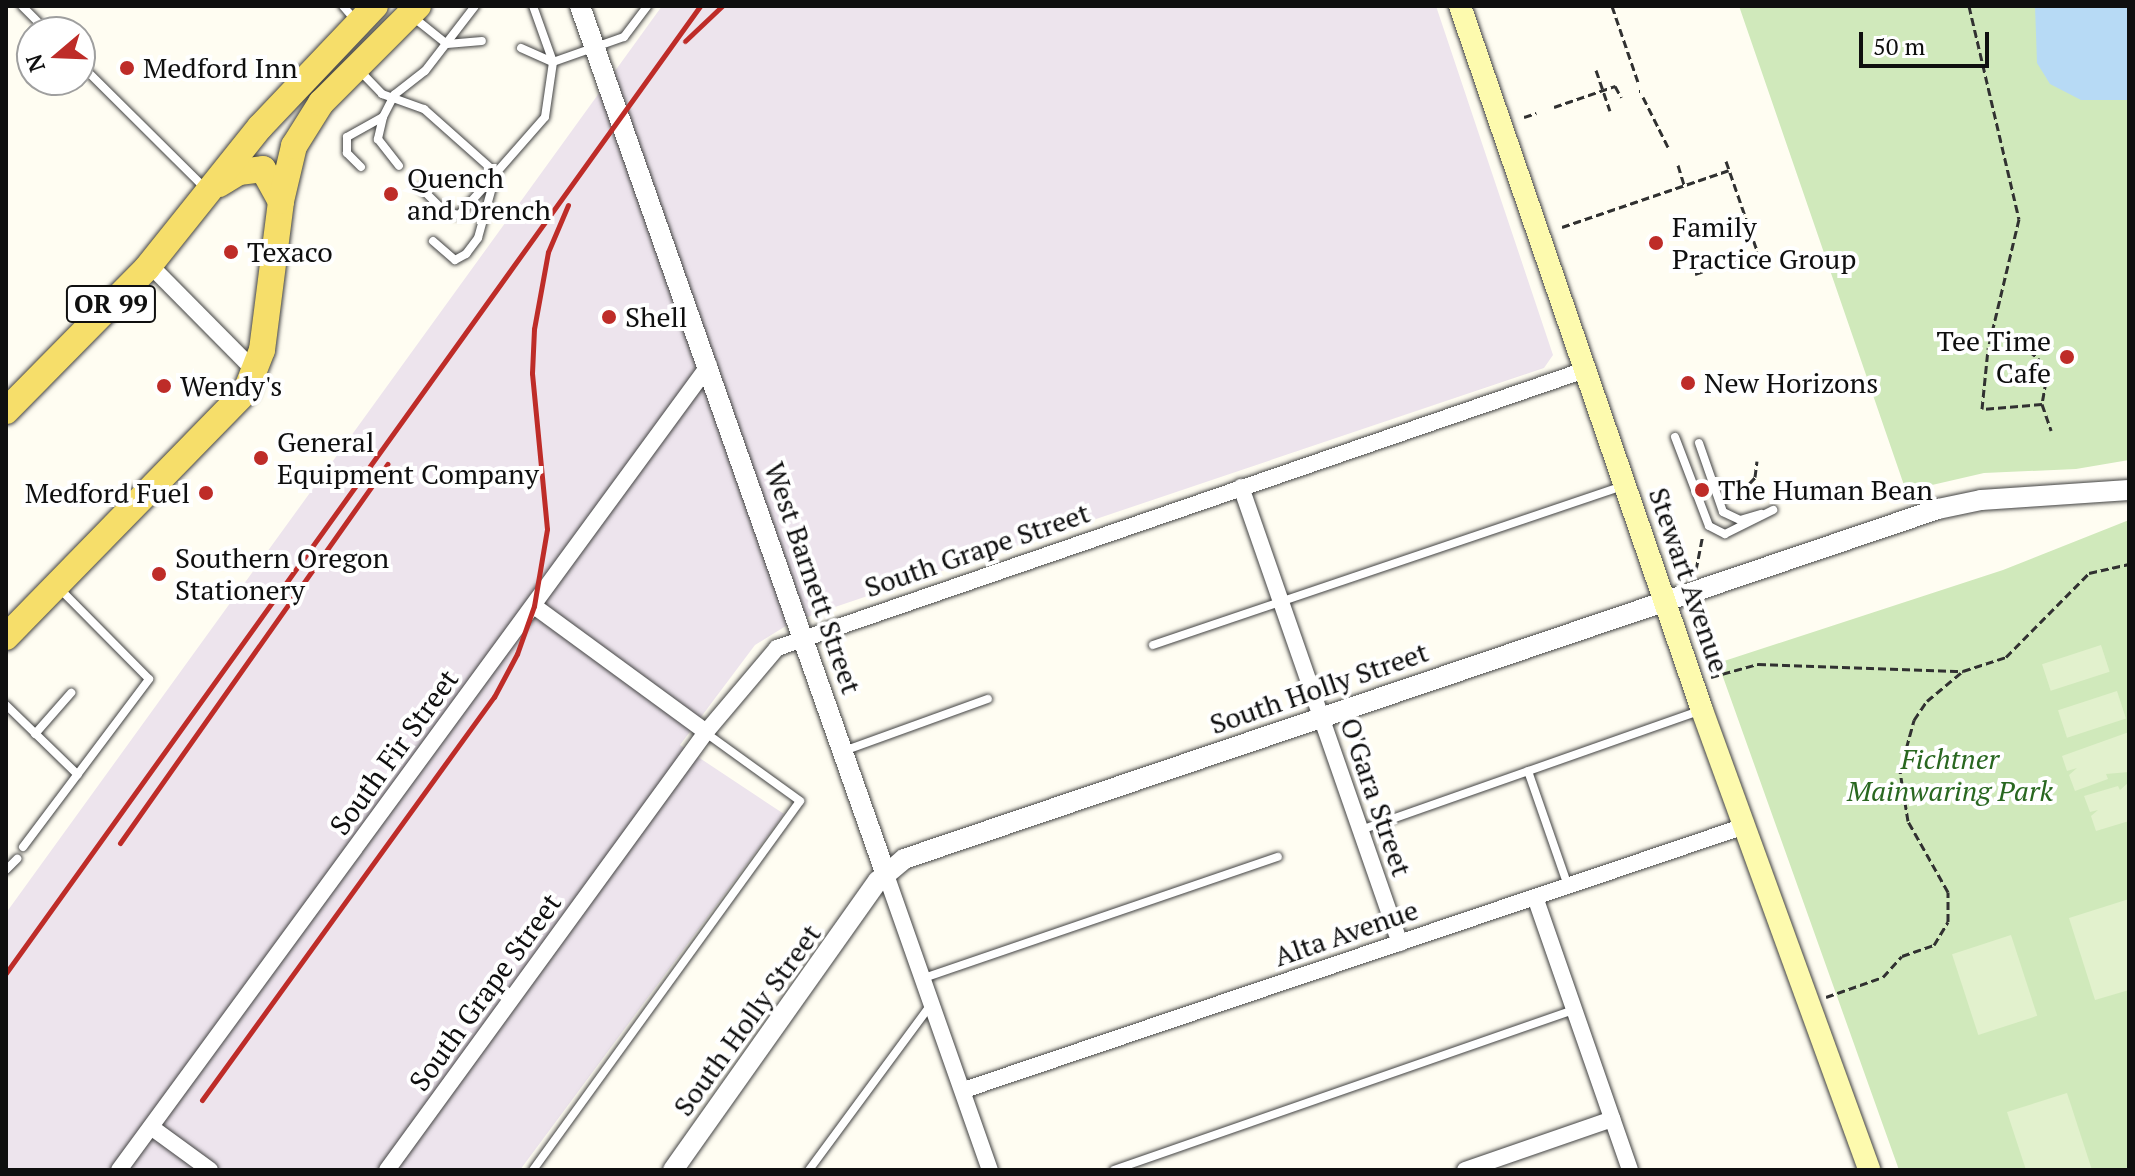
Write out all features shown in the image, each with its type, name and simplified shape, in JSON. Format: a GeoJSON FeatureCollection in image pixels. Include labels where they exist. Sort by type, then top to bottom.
{"type":"FeatureCollection","features":[{"type":"Feature","properties":{"kind":"main road","name":"Stewart Avenue"},"geometry":{"type":"LineString","coordinates":[[1460,6],[1692,683],[1869,1170]]}},
{"type":"Feature","properties":{"kind":"main road"},"geometry":{"type":"LineString","coordinates":[[6,637],[227,414],[256,372],[281,201],[294,146],[307,123],[414,10]]}},
{"type":"Feature","properties":{"kind":"main road","name":"OR 99"},"geometry":{"type":"LineString","coordinates":[[6,411],[150,265],[260,127],[359,12]]}},
{"type":"Feature","properties":{"kind":"main road"},"geometry":{"type":"LineString","coordinates":[[208,191],[239,172],[263,169],[281,201]]}},
{"type":"Feature","properties":{"kind":"street","name":"West Barnett Street"},"geometry":{"type":"LineString","coordinates":[[580,6],[709,365],[990,1170]]}},
{"type":"Feature","properties":{"kind":"street"},"geometry":{"type":"LineString","coordinates":[[150,265],[256,372]]}},
{"type":"Feature","properties":{"kind":"street","name":"South Fir Street"},"geometry":{"type":"LineString","coordinates":[[119,1170],[709,365]]}},
{"type":"Feature","properties":{"kind":"street","name":"South Grape Street"},"geometry":{"type":"LineString","coordinates":[[387,1170],[706,732],[762,662],[777,648],[804,636],[1585,370]]}},
{"type":"Feature","properties":{"kind":"street","name":"O'Gara Street"},"geometry":{"type":"LineString","coordinates":[[1241,487],[1400,943]]}},
{"type":"Feature","properties":{"kind":"street","name":"South Holly Street"},"geometry":{"type":"LineString","coordinates":[[673,1170],[885,872],[904,859],[1938,509],[1981,500],[2129,490]]}},
{"type":"Feature","properties":{"kind":"street"},"geometry":{"type":"LineString","coordinates":[[534,606],[706,732]]}},
{"type":"Feature","properties":{"kind":"street","name":"Alta Avenue"},"geometry":{"type":"LineString","coordinates":[[964,1090],[1745,826]]}},
{"type":"Feature","properties":{"kind":"street"},"geometry":{"type":"LineString","coordinates":[[1535,897],[1630,1170]]}},
{"type":"Feature","properties":{"kind":"street"},"geometry":{"type":"LineString","coordinates":[[1465,1170],[1612,1119]]}},
{"type":"Feature","properties":{"kind":"street"},"geometry":{"type":"LineString","coordinates":[[151,1127],[210,1170]]}},
{"type":"Feature","properties":{"kind":"lane"},"geometry":{"type":"LineString","coordinates":[[399,166],[378,139],[383,117],[394,95],[425,71],[475,6]]}},
{"type":"Feature","properties":{"kind":"lane"},"geometry":{"type":"LineString","coordinates":[[421,188],[445,212],[459,215],[545,117],[553,62],[533,6]]}},
{"type":"Feature","properties":{"kind":"lane"},"geometry":{"type":"LineString","coordinates":[[521,48],[553,62],[624,37],[647,6]]}},
{"type":"Feature","properties":{"kind":"lane"},"geometry":{"type":"LineString","coordinates":[[414,10],[447,44]]}},
{"type":"Feature","properties":{"kind":"lane"},"geometry":{"type":"LineString","coordinates":[[447,44],[482,41]]}},
{"type":"Feature","properties":{"kind":"lane"},"geometry":{"type":"LineString","coordinates":[[356,68],[382,94],[394,95],[424,109],[496,173]]}},
{"type":"Feature","properties":{"kind":"lane"},"geometry":{"type":"LineString","coordinates":[[96,80],[208,191]]}},
{"type":"Feature","properties":{"kind":"lane"},"geometry":{"type":"LineString","coordinates":[[361,167],[347,153],[347,137],[383,117]]}},
{"type":"Feature","properties":{"kind":"lane"},"geometry":{"type":"LineString","coordinates":[[433,241],[455,260],[466,254],[478,238],[496,173]]}},
{"type":"Feature","properties":{"kind":"lane"},"geometry":{"type":"LineString","coordinates":[[1675,437],[1709,526],[1725,534],[1773,510],[1740,520],[1730,518],[1720,505],[1699,443]]}},
{"type":"Feature","properties":{"kind":"lane"},"geometry":{"type":"LineString","coordinates":[[1153,645],[1625,485]]}},
{"type":"Feature","properties":{"kind":"lane"},"geometry":{"type":"LineString","coordinates":[[23,847],[149,679],[57,586]]}},
{"type":"Feature","properties":{"kind":"lane"},"geometry":{"type":"LineString","coordinates":[[35,734],[71,693]]}},
{"type":"Feature","properties":{"kind":"lane"},"geometry":{"type":"LineString","coordinates":[[844,751],[988,699]]}},
{"type":"Feature","properties":{"kind":"lane"},"geometry":{"type":"LineString","coordinates":[[6,705],[78,775]]}},
{"type":"Feature","properties":{"kind":"lane"},"geometry":{"type":"LineString","coordinates":[[1360,830],[1702,710]]}},
{"type":"Feature","properties":{"kind":"lane"},"geometry":{"type":"LineString","coordinates":[[533,1170],[800,801],[706,732]]}},
{"type":"Feature","properties":{"kind":"lane"},"geometry":{"type":"LineString","coordinates":[[1528,771],[1568,886]]}},
{"type":"Feature","properties":{"kind":"lane"},"geometry":{"type":"LineString","coordinates":[[924,978],[1278,857]]}},
{"type":"Feature","properties":{"kind":"lane"},"geometry":{"type":"LineString","coordinates":[[6,870],[17,859]]}},
{"type":"Feature","properties":{"kind":"lane"},"geometry":{"type":"LineString","coordinates":[[809,1170],[933,1002]]}},
{"type":"Feature","properties":{"kind":"lane"},"geometry":{"type":"LineString","coordinates":[[1114,1170],[1575,1010]]}},
{"type":"Feature","properties":{"kind":"path"},"geometry":{"type":"LineString","coordinates":[[1612,6],[1638,82]]}},
{"type":"Feature","properties":{"kind":"path"},"geometry":{"type":"LineString","coordinates":[[1969,6],[2019,219],[1988,349],[1982,409],[2042,404]]}},
{"type":"Feature","properties":{"kind":"path"},"geometry":{"type":"LineString","coordinates":[[1596,70],[1610,111]]}},
{"type":"Feature","properties":{"kind":"path"},"geometry":{"type":"LineString","coordinates":[[1554,107],[1615,86],[1621,97]]}},
{"type":"Feature","properties":{"kind":"path"},"geometry":{"type":"LineString","coordinates":[[1643,97],[1668,147]]}},
{"type":"Feature","properties":{"kind":"path"},"geometry":{"type":"LineString","coordinates":[[1524,117],[1536,113]]}},
{"type":"Feature","properties":{"kind":"path"},"geometry":{"type":"LineString","coordinates":[[1726,161],[1760,259]]}},
{"type":"Feature","properties":{"kind":"path"},"geometry":{"type":"LineString","coordinates":[[1678,165],[1684,185]]}},
{"type":"Feature","properties":{"kind":"path"},"geometry":{"type":"LineString","coordinates":[[1562,227],[1729,170]]}},
{"type":"Feature","properties":{"kind":"path"},"geometry":{"type":"LineString","coordinates":[[1641,200],[1643,207]]}},
{"type":"Feature","properties":{"kind":"path"},"geometry":{"type":"LineString","coordinates":[[1695,274],[1758,252]]}},
{"type":"Feature","properties":{"kind":"path"},"geometry":{"type":"LineString","coordinates":[[1988,349],[2029,351],[2038,358],[2046,381],[2042,404],[2051,430]]}},
{"type":"Feature","properties":{"kind":"path"},"geometry":{"type":"LineString","coordinates":[[1720,505],[1733,501],[1755,477],[1757,461]]}},
{"type":"Feature","properties":{"kind":"path"},"geometry":{"type":"LineString","coordinates":[[1696,570],[1702,538]]}},
{"type":"Feature","properties":{"kind":"path"},"geometry":{"type":"LineString","coordinates":[[1692,683],[1758,664],[1963,671],[2006,657],[2089,573],[2129,564]]}},
{"type":"Feature","properties":{"kind":"path"},"geometry":{"type":"LineString","coordinates":[[1810,1003],[1883,977],[1902,956],[1934,945],[1943,935],[1951,908],[1948,892],[1908,821],[1900,771],[1914,720],[1927,701],[1963,671]]}},
{"type":"Feature","properties":{"kind":"shaded area"},"geometry":{"type":"Polygon","coordinates":[[[662,6],[1436,6],[1553,355],[1544,368],[835,607],[789,624],[755,645],[680,745],[784,814],[520,1170],[6,1170],[6,913],[662,6]]]}},
{"type":"Feature","properties":{"kind":"green space"},"geometry":{"type":"Polygon","coordinates":[[[1739,6],[2129,6],[2129,460],[2076,469],[1984,473],[1906,491],[1739,6]]]}},
{"type":"Feature","properties":{"kind":"green space","name":"Fichtner Mainwaring Park"},"geometry":{"type":"Polygon","coordinates":[[[2129,520],[2129,1170],[1899,1170],[1718,663],[2003,570],[2129,520]]]}},
{"type":"Feature","properties":{"kind":"green space"},"geometry":{"type":"Polygon","coordinates":[[[2101,645],[2110,672],[2051,691],[2042,664],[2101,645]]]}},
{"type":"Feature","properties":{"kind":"green space"},"geometry":{"type":"Polygon","coordinates":[[[2117,691],[2126,719],[2067,738],[2058,710],[2117,691]]]}},
{"type":"Feature","properties":{"kind":"green space"},"geometry":{"type":"Polygon","coordinates":[[[2129,732],[2129,772],[2106,774],[2108,779],[2075,791],[2069,775],[2077,768],[2067,771],[2062,756],[2129,732]]]}},
{"type":"Feature","properties":{"kind":"green space"},"geometry":{"type":"Polygon","coordinates":[[[2129,782],[2129,821],[2096,831],[2091,816],[2098,810],[2090,812],[2084,796],[2118,786],[2120,790],[2129,782]]]}},
{"type":"Feature","properties":{"kind":"green space"},"geometry":{"type":"Polygon","coordinates":[[[2129,899],[2129,990],[2095,1000],[2069,918],[2129,899]]]}},
{"type":"Feature","properties":{"kind":"green space"},"geometry":{"type":"Polygon","coordinates":[[[2011,935],[2037,1016],[1978,1035],[1952,954],[2011,935]]]}},
{"type":"Feature","properties":{"kind":"green space"},"geometry":{"type":"Polygon","coordinates":[[[2067,1093],[2092,1170],[2026,1170],[2007,1112],[2067,1093]]]}},
{"type":"Feature","properties":{"kind":"water"},"geometry":{"type":"Polygon","coordinates":[[[2035,6],[2129,6],[2129,100],[2081,100],[2050,84],[2037,63],[2035,6]]]}},
{"type":"Feature","properties":{"kind":"railway"},"geometry":{"type":"LineString","coordinates":[[6,973],[700,6]]}},
{"type":"Feature","properties":{"kind":"railway"},"geometry":{"type":"LineString","coordinates":[[685,41],[722,6]]}},
{"type":"Feature","properties":{"kind":"railway"},"geometry":{"type":"LineString","coordinates":[[202,1100],[494,697],[517,654],[534,606],[547,529],[532,373],[534,329],[548,252],[568,205]]}},
{"type":"Feature","properties":{"kind":"railway"},"geometry":{"type":"LineString","coordinates":[[120,843],[387,464]]}},
{"type":"Feature","properties":{"kind":"place","name":"Medford Inn"},"geometry":{"type":"Point","coordinates":[127,68]}},
{"type":"Feature","properties":{"kind":"place","name":"Quench and Drench"},"geometry":{"type":"Point","coordinates":[391,194]}},
{"type":"Feature","properties":{"kind":"place","name":"Family Practice Group"},"geometry":{"type":"Point","coordinates":[1656,243]}},
{"type":"Feature","properties":{"kind":"place","name":"Texaco"},"geometry":{"type":"Point","coordinates":[231,252]}},
{"type":"Feature","properties":{"kind":"place","name":"Shell"},"geometry":{"type":"Point","coordinates":[609,317]}},
{"type":"Feature","properties":{"kind":"place","name":"Tee Time Cafe"},"geometry":{"type":"Point","coordinates":[2067,357]}},
{"type":"Feature","properties":{"kind":"place","name":"New Horizons"},"geometry":{"type":"Point","coordinates":[1688,383]}},
{"type":"Feature","properties":{"kind":"place","name":"Wendy's"},"geometry":{"type":"Point","coordinates":[164,386]}},
{"type":"Feature","properties":{"kind":"place","name":"General Equipment Company"},"geometry":{"type":"Point","coordinates":[261,458]}},
{"type":"Feature","properties":{"kind":"place","name":"The Human Bean"},"geometry":{"type":"Point","coordinates":[1702,490]}},
{"type":"Feature","properties":{"kind":"place","name":"Medford Fuel"},"geometry":{"type":"Point","coordinates":[206,493]}},
{"type":"Feature","properties":{"kind":"place","name":"Southern Oregon Stationery"},"geometry":{"type":"Point","coordinates":[159,574]}}]}
